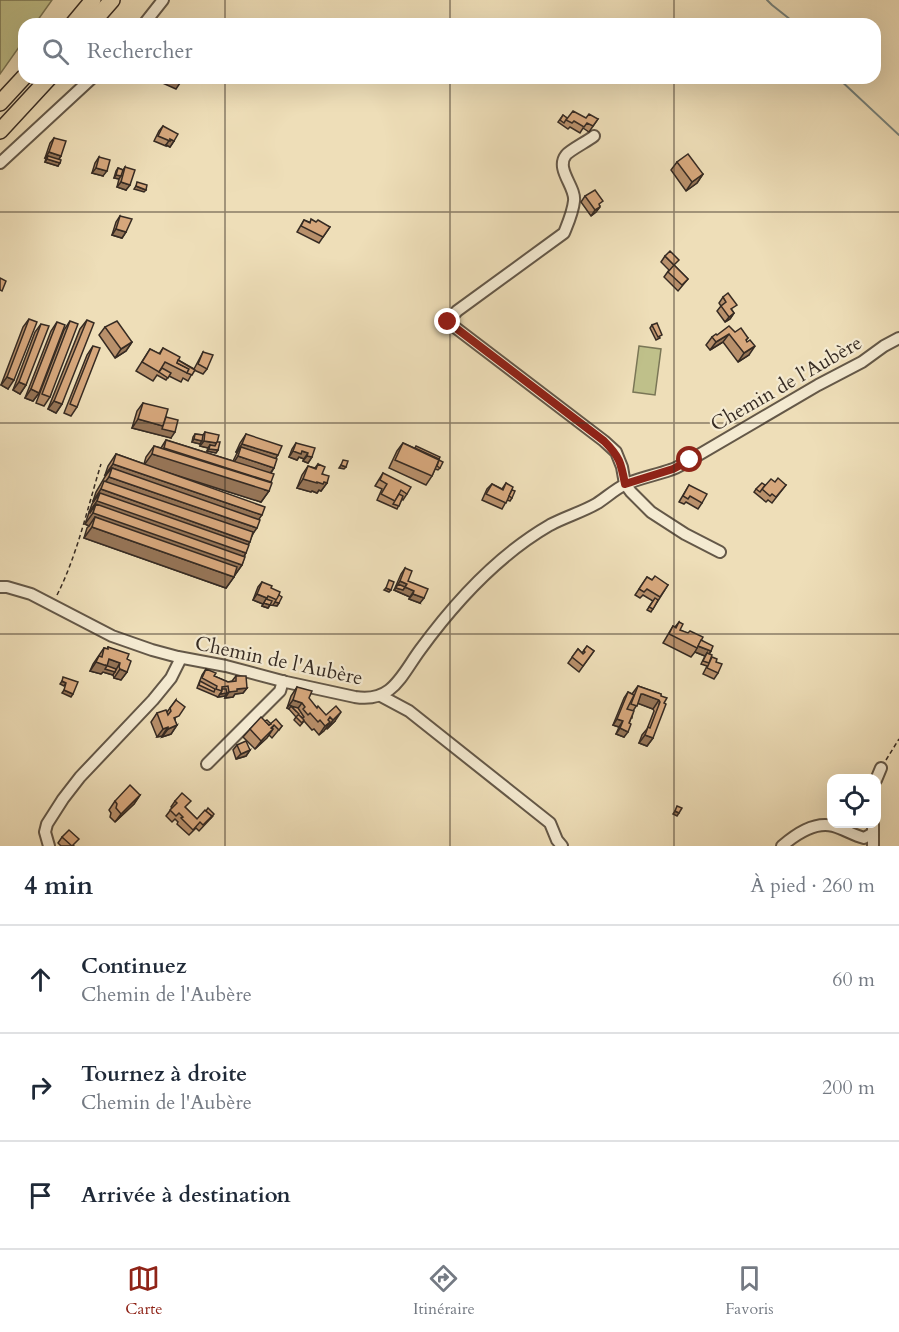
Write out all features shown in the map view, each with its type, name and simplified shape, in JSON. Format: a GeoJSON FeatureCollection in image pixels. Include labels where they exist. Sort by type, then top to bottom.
{"type":"FeatureCollection","features":[{"type":"Feature","properties":{"kind":"highway"},"geometry":{"type":"LineString","coordinates":[[78,18],[93,0]]}},
{"type":"Feature","properties":{"kind":"highway"},"geometry":{"type":"LineString","coordinates":[[98,18],[112,0]]}},
{"type":"Feature","properties":{"kind":"highway"},"geometry":{"type":"LineString","coordinates":[[0,103],[18,84]]}},
{"type":"Feature","properties":{"kind":"highway"},"geometry":{"type":"LineString","coordinates":[[0,123],[36,84]]}},
{"type":"Feature","properties":{"kind":"highway"},"geometry":{"type":"LineString","coordinates":[[0,131],[43,84]]}},
{"type":"Feature","properties":{"kind":"street"},"geometry":{"type":"LineString","coordinates":[[149,18],[163,0]]}},
{"type":"Feature","properties":{"kind":"street"},"geometry":{"type":"LineString","coordinates":[[0,163],[86,84]]}},
{"type":"Feature","properties":{"kind":"street"},"geometry":{"type":"LineString","coordinates":[[594,136],[566,155],[563,163],[575,198],[571,217],[564,233],[457,311],[448,322],[616,452],[625,484],[651,512],[685,534],[720,552]]}},
{"type":"Feature","properties":{"kind":"street","name":"Chemin de l'Aubère"},"geometry":{"type":"LineString","coordinates":[[0,587],[32,594],[111,636],[152,650],[364,698],[381,696],[394,686],[443,620],[508,554],[552,524],[596,504],[625,484],[673,469],[690,460],[862,362],[899,338]]}},
{"type":"Feature","properties":{"kind":"street"},"geometry":{"type":"LineString","coordinates":[[49,846],[45,832],[47,824],[63,799],[80,777],[153,700],[171,678],[181,658]]}},
{"type":"Feature","properties":{"kind":"street"},"geometry":{"type":"LineString","coordinates":[[207,764],[280,691],[283,681]]}},
{"type":"Feature","properties":{"kind":"street"},"geometry":{"type":"LineString","coordinates":[[381,696],[409,711],[550,823],[562,846]]}},
{"type":"Feature","properties":{"kind":"street"},"geometry":{"type":"LineString","coordinates":[[878,774],[881,768]]}},
{"type":"Feature","properties":{"kind":"street"},"geometry":{"type":"LineString","coordinates":[[782,846],[806,830],[827,825]]}},
{"type":"Feature","properties":{"kind":"street"},"geometry":{"type":"LineString","coordinates":[[839,828],[864,838],[873,828]]}},
{"type":"Feature","properties":{"kind":"street"},"geometry":{"type":"LineString","coordinates":[[873,828],[873,846]]}},
{"type":"Feature","properties":{"kind":"path"},"geometry":{"type":"LineString","coordinates":[[46,601],[57,596],[64,582],[101,464]]}},
{"type":"Feature","properties":{"kind":"path"},"geometry":{"type":"LineString","coordinates":[[881,768],[899,739]]}},
{"type":"Feature","properties":{"kind":"green space"},"geometry":{"type":"Polygon","coordinates":[[[0,0],[52,0],[39,18],[18,18],[18,48],[0,74],[0,0]]]}},
{"type":"Feature","properties":{"kind":"green space"},"geometry":{"type":"Polygon","coordinates":[[[639,346],[661,349],[655,395],[633,392],[639,346]]]}},
{"type":"Feature","properties":{"kind":"building"},"geometry":{"type":"Polygon","coordinates":[[[573,111],[586,118],[589,114],[598,119],[593,126],[587,123],[584,127],[574,121],[572,123],[566,120],[573,111]]]}},
{"type":"Feature","properties":{"kind":"building"},"geometry":{"type":"Polygon","coordinates":[[[563,115],[567,118],[564,123],[560,120],[563,115]]]}},
{"type":"Feature","properties":{"kind":"building"},"geometry":{"type":"Polygon","coordinates":[[[163,126],[178,134],[174,141],[158,136],[163,126]]]}},
{"type":"Feature","properties":{"kind":"building"},"geometry":{"type":"Polygon","coordinates":[[[54,138],[66,141],[61,156],[49,152],[54,138]]]}},
{"type":"Feature","properties":{"kind":"building"},"geometry":{"type":"Polygon","coordinates":[[[688,154],[703,174],[692,182],[677,162],[688,154]]]}},
{"type":"Feature","properties":{"kind":"building"},"geometry":{"type":"Polygon","coordinates":[[[48,156],[61,160],[60,163],[47,159],[48,156]]]}},
{"type":"Feature","properties":{"kind":"building"},"geometry":{"type":"Polygon","coordinates":[[[99,157],[110,160],[107,171],[96,168],[99,157]]]}},
{"type":"Feature","properties":{"kind":"building"},"geometry":{"type":"Polygon","coordinates":[[[125,167],[135,170],[130,185],[121,182],[125,167]]]}},
{"type":"Feature","properties":{"kind":"building"},"geometry":{"type":"Polygon","coordinates":[[[118,168],[123,170],[121,176],[116,175],[118,168]]]}},
{"type":"Feature","properties":{"kind":"building"},"geometry":{"type":"Polygon","coordinates":[[[137,182],[147,185],[146,190],[136,186],[137,182]]]}},
{"type":"Feature","properties":{"kind":"building"},"geometry":{"type":"Polygon","coordinates":[[[595,190],[603,201],[595,210],[585,196],[595,190]]]}},
{"type":"Feature","properties":{"kind":"building"},"geometry":{"type":"Polygon","coordinates":[[[120,216],[132,219],[126,232],[116,229],[120,216]]]}},
{"type":"Feature","properties":{"kind":"building"},"geometry":{"type":"Polygon","coordinates":[[[311,219],[330,227],[323,237],[301,226],[304,220],[310,223],[311,219]]]}},
{"type":"Feature","properties":{"kind":"building"},"geometry":{"type":"Polygon","coordinates":[[[670,251],[679,260],[674,265],[665,256],[670,251]]]}},
{"type":"Feature","properties":{"kind":"building"},"geometry":{"type":"Polygon","coordinates":[[[674,265],[688,279],[682,285],[668,272],[674,265]]]}},
{"type":"Feature","properties":{"kind":"building"},"geometry":{"type":"Polygon","coordinates":[[[0,278],[6,281],[2,291],[0,290],[0,278]]]}},
{"type":"Feature","properties":{"kind":"building"},"geometry":{"type":"Polygon","coordinates":[[[728,293],[737,305],[731,309],[734,313],[729,317],[721,306],[726,302],[723,297],[728,293]]]}},
{"type":"Feature","properties":{"kind":"building"},"geometry":{"type":"Polygon","coordinates":[[[29,319],[37,322],[14,380],[7,377],[29,319]]]}},
{"type":"Feature","properties":{"kind":"building"},"geometry":{"type":"Polygon","coordinates":[[[87,320],[94,323],[62,404],[54,401],[87,320]]]}},
{"type":"Feature","properties":{"kind":"building"},"geometry":{"type":"Polygon","coordinates":[[[70,321],[78,324],[50,397],[42,394],[70,321]]]}},
{"type":"Feature","properties":{"kind":"building"},"geometry":{"type":"Polygon","coordinates":[[[117,321],[132,342],[121,349],[105,327],[117,321]]]}},
{"type":"Feature","properties":{"kind":"building"},"geometry":{"type":"Polygon","coordinates":[[[57,322],[65,325],[39,393],[31,389],[57,322]]]}},
{"type":"Feature","properties":{"kind":"building"},"geometry":{"type":"Polygon","coordinates":[[[657,323],[662,335],[658,337],[652,325],[657,323]]]}},
{"type":"Feature","properties":{"kind":"building"},"geometry":{"type":"Polygon","coordinates":[[[41,324],[49,326],[26,385],[19,382],[41,324]]]}},
{"type":"Feature","properties":{"kind":"building"},"geometry":{"type":"Polygon","coordinates":[[[729,326],[735,332],[741,328],[748,338],[747,342],[750,340],[755,346],[744,353],[729,334],[716,342],[712,337],[729,326]]]}},
{"type":"Feature","properties":{"kind":"building"},"geometry":{"type":"Polygon","coordinates":[[[93,346],[100,348],[77,407],[70,404],[93,346]]]}},
{"type":"Feature","properties":{"kind":"building"},"geometry":{"type":"Polygon","coordinates":[[[163,348],[180,357],[177,363],[189,369],[187,373],[165,362],[159,372],[142,362],[150,349],[160,354],[163,348]]]}},
{"type":"Feature","properties":{"kind":"building"},"geometry":{"type":"Polygon","coordinates":[[[203,352],[213,355],[207,369],[198,364],[203,352]]]}},
{"type":"Feature","properties":{"kind":"building"},"geometry":{"type":"Polygon","coordinates":[[[178,360],[195,370],[192,375],[187,373],[189,369],[177,363],[178,360]]]}},
{"type":"Feature","properties":{"kind":"building"},"geometry":{"type":"Polygon","coordinates":[[[162,368],[171,373],[168,378],[159,372],[162,368]]]}},
{"type":"Feature","properties":{"kind":"building"},"geometry":{"type":"Polygon","coordinates":[[[143,403],[168,409],[163,426],[138,419],[143,403]]]}},
{"type":"Feature","properties":{"kind":"building"},"geometry":{"type":"Polygon","coordinates":[[[166,417],[178,420],[175,432],[162,429],[166,417]]]}},
{"type":"Feature","properties":{"kind":"building"},"geometry":{"type":"Polygon","coordinates":[[[205,432],[219,435],[217,443],[204,441],[205,432]]]}},
{"type":"Feature","properties":{"kind":"building"},"geometry":{"type":"Polygon","coordinates":[[[195,434],[203,435],[202,441],[194,439],[195,434]]]}},
{"type":"Feature","properties":{"kind":"building"},"geometry":{"type":"Polygon","coordinates":[[[246,434],[282,446],[278,455],[242,444],[246,434]]]}},
{"type":"Feature","properties":{"kind":"building"},"geometry":{"type":"Polygon","coordinates":[[[166,440],[274,474],[271,482],[164,448],[166,440]]]}},
{"type":"Feature","properties":{"kind":"building"},"geometry":{"type":"Polygon","coordinates":[[[217,442],[220,442],[218,450],[209,449],[210,445],[215,446],[217,442]]]}},
{"type":"Feature","properties":{"kind":"building"},"geometry":{"type":"Polygon","coordinates":[[[296,443],[315,448],[312,457],[302,451],[301,454],[293,451],[296,443]]]}},
{"type":"Feature","properties":{"kind":"building"},"geometry":{"type":"Polygon","coordinates":[[[403,443],[439,460],[432,476],[395,460],[403,443]]]}},
{"type":"Feature","properties":{"kind":"building"},"geometry":{"type":"Polygon","coordinates":[[[154,446],[272,483],[269,491],[152,454],[154,446]]]}},
{"type":"Feature","properties":{"kind":"building"},"geometry":{"type":"Polygon","coordinates":[[[416,446],[440,457],[439,459],[415,448],[416,446]]]}},
{"type":"Feature","properties":{"kind":"building"},"geometry":{"type":"Polygon","coordinates":[[[241,447],[277,459],[274,468],[238,456],[241,447]]]}},
{"type":"Feature","properties":{"kind":"building"},"geometry":{"type":"Polygon","coordinates":[[[116,454],[265,507],[262,515],[113,464],[116,454]]]}},
{"type":"Feature","properties":{"kind":"building"},"geometry":{"type":"Polygon","coordinates":[[[343,460],[348,461],[346,467],[341,465],[343,460]]]}},
{"type":"Feature","properties":{"kind":"building"},"geometry":{"type":"Polygon","coordinates":[[[439,460],[443,462],[440,468],[437,466],[439,460]]]}},
{"type":"Feature","properties":{"kind":"building"},"geometry":{"type":"Polygon","coordinates":[[[318,464],[325,467],[322,474],[329,476],[327,483],[303,479],[308,466],[316,469],[318,464]]]}},
{"type":"Feature","properties":{"kind":"building"},"geometry":{"type":"Polygon","coordinates":[[[112,468],[260,520],[257,528],[109,477],[112,468]]]}},
{"type":"Feature","properties":{"kind":"building"},"geometry":{"type":"Polygon","coordinates":[[[383,473],[411,487],[407,494],[401,490],[395,501],[381,494],[387,484],[380,480],[383,473]]]}},
{"type":"Feature","properties":{"kind":"building"},"geometry":{"type":"Polygon","coordinates":[[[778,478],[786,485],[776,497],[772,494],[770,496],[762,489],[771,479],[775,482],[778,478]]]}},
{"type":"Feature","properties":{"kind":"building"},"geometry":{"type":"Polygon","coordinates":[[[104,481],[253,532],[250,542],[101,489],[104,481]]]}},
{"type":"Feature","properties":{"kind":"building"},"geometry":{"type":"Polygon","coordinates":[[[506,483],[513,487],[506,503],[486,494],[492,484],[503,490],[506,483]]]}},
{"type":"Feature","properties":{"kind":"building"},"geometry":{"type":"Polygon","coordinates":[[[762,483],[765,485],[760,492],[756,489],[762,483]]]}},
{"type":"Feature","properties":{"kind":"building"},"geometry":{"type":"Polygon","coordinates":[[[689,485],[707,494],[702,503],[690,496],[688,499],[683,496],[689,485]]]}},
{"type":"Feature","properties":{"kind":"building"},"geometry":{"type":"Polygon","coordinates":[[[512,490],[515,491],[512,498],[509,496],[512,490]]]}},
{"type":"Feature","properties":{"kind":"building"},"geometry":{"type":"Polygon","coordinates":[[[100,493],[249,545],[246,553],[97,501],[100,493]]]}},
{"type":"Feature","properties":{"kind":"building"},"geometry":{"type":"Polygon","coordinates":[[[399,494],[403,496],[399,506],[393,504],[399,494]]]}},
{"type":"Feature","properties":{"kind":"building"},"geometry":{"type":"Polygon","coordinates":[[[96,504],[245,557],[242,565],[93,513],[96,504]]]}},
{"type":"Feature","properties":{"kind":"building"},"geometry":{"type":"Polygon","coordinates":[[[95,517],[237,567],[234,577],[92,527],[95,517]]]}},
{"type":"Feature","properties":{"kind":"building"},"geometry":{"type":"Polygon","coordinates":[[[405,568],[412,571],[408,581],[428,589],[424,598],[413,594],[414,591],[405,587],[407,584],[400,581],[405,568]]]}},
{"type":"Feature","properties":{"kind":"building"},"geometry":{"type":"Polygon","coordinates":[[[655,576],[668,585],[660,597],[647,589],[644,592],[639,589],[647,577],[652,580],[655,576]]]}},
{"type":"Feature","properties":{"kind":"building"},"geometry":{"type":"Polygon","coordinates":[[[389,580],[394,582],[391,590],[386,588],[389,580]]]}},
{"type":"Feature","properties":{"kind":"building"},"geometry":{"type":"Polygon","coordinates":[[[262,582],[280,592],[277,600],[257,594],[262,582]]]}},
{"type":"Feature","properties":{"kind":"building"},"geometry":{"type":"Polygon","coordinates":[[[398,584],[405,587],[403,590],[396,588],[398,584]]]}},
{"type":"Feature","properties":{"kind":"building"},"geometry":{"type":"Polygon","coordinates":[[[279,595],[282,597],[279,603],[275,602],[279,595]]]}},
{"type":"Feature","properties":{"kind":"building"},"geometry":{"type":"Polygon","coordinates":[[[655,598],[658,600],[653,609],[649,607],[655,598]]]}},
{"type":"Feature","properties":{"kind":"building"},"geometry":{"type":"Polygon","coordinates":[[[266,599],[272,601],[270,605],[264,603],[266,599]]]}},
{"type":"Feature","properties":{"kind":"building"},"geometry":{"type":"Polygon","coordinates":[[[679,622],[683,624],[680,630],[688,633],[690,631],[703,637],[697,648],[669,634],[673,626],[676,628],[679,622]]]}},
{"type":"Feature","properties":{"kind":"building"},"geometry":{"type":"Polygon","coordinates":[[[701,640],[713,646],[711,651],[698,646],[701,640]]]}},
{"type":"Feature","properties":{"kind":"building"},"geometry":{"type":"Polygon","coordinates":[[[587,646],[594,651],[583,666],[572,657],[578,649],[583,654],[587,646]]]}},
{"type":"Feature","properties":{"kind":"building"},"geometry":{"type":"Polygon","coordinates":[[[108,647],[129,654],[127,659],[131,661],[127,672],[120,669],[120,663],[109,659],[107,666],[96,662],[99,656],[102,657],[104,648],[108,649],[108,647]]]}},
{"type":"Feature","properties":{"kind":"building"},"geometry":{"type":"Polygon","coordinates":[[[707,653],[712,655],[709,663],[703,661],[707,653]]]}},
{"type":"Feature","properties":{"kind":"building"},"geometry":{"type":"Polygon","coordinates":[[[712,657],[717,659],[716,662],[722,664],[718,673],[707,668],[712,657]]]}},
{"type":"Feature","properties":{"kind":"building"},"geometry":{"type":"Polygon","coordinates":[[[105,665],[116,669],[115,672],[105,669],[107,666],[105,665]]]}},
{"type":"Feature","properties":{"kind":"building"},"geometry":{"type":"Polygon","coordinates":[[[206,669],[216,673],[214,676],[228,682],[236,681],[236,676],[246,676],[247,688],[229,692],[228,686],[222,687],[222,691],[216,689],[217,686],[202,678],[206,669]]]}},
{"type":"Feature","properties":{"kind":"building"},"geometry":{"type":"Polygon","coordinates":[[[63,677],[78,682],[73,694],[64,690],[66,683],[62,681],[63,677]]]}},
{"type":"Feature","properties":{"kind":"building"},"geometry":{"type":"Polygon","coordinates":[[[200,681],[215,689],[214,692],[199,685],[200,681]]]}},
{"type":"Feature","properties":{"kind":"building"},"geometry":{"type":"Polygon","coordinates":[[[638,686],[667,698],[653,738],[645,735],[660,702],[641,694],[637,706],[631,704],[638,686]]]}},
{"type":"Feature","properties":{"kind":"building"},"geometry":{"type":"Polygon","coordinates":[[[297,687],[312,691],[309,698],[326,715],[336,706],[341,712],[333,720],[330,717],[328,720],[330,722],[325,726],[310,713],[308,715],[302,703],[293,700],[297,687]]]}},
{"type":"Feature","properties":{"kind":"building"},"geometry":{"type":"Polygon","coordinates":[[[628,692],[634,695],[627,709],[634,711],[628,732],[620,728],[623,721],[617,719],[628,692]]]}},
{"type":"Feature","properties":{"kind":"building"},"geometry":{"type":"Polygon","coordinates":[[[176,700],[185,707],[179,716],[174,718],[177,725],[163,729],[157,713],[166,710],[168,715],[176,700]]]}},
{"type":"Feature","properties":{"kind":"building"},"geometry":{"type":"Polygon","coordinates":[[[291,706],[298,708],[304,717],[299,715],[304,720],[302,723],[296,717],[299,714],[291,706]]]}},
{"type":"Feature","properties":{"kind":"building"},"geometry":{"type":"Polygon","coordinates":[[[261,717],[269,725],[276,719],[282,726],[279,730],[274,725],[261,741],[250,729],[261,717]]]}},
{"type":"Feature","properties":{"kind":"building"},"geometry":{"type":"Polygon","coordinates":[[[246,741],[250,750],[241,754],[237,745],[246,741]]]}},
{"type":"Feature","properties":{"kind":"building"},"geometry":{"type":"Polygon","coordinates":[[[130,785],[140,795],[121,814],[116,808],[115,801],[130,785]]]}},
{"type":"Feature","properties":{"kind":"building"},"geometry":{"type":"Polygon","coordinates":[[[182,793],[191,801],[185,807],[197,819],[205,810],[212,816],[203,825],[200,822],[193,830],[179,813],[176,816],[170,810],[182,793]]]}},
{"type":"Feature","properties":{"kind":"building"},"geometry":{"type":"Polygon","coordinates":[[[677,806],[682,808],[679,813],[675,811],[677,806]]]}},
{"type":"Feature","properties":{"kind":"building"},"geometry":{"type":"Polygon","coordinates":[[[208,808],[214,814],[210,819],[212,816],[206,811],[208,808]]]}},
{"type":"Feature","properties":{"kind":"building"},"geometry":{"type":"Polygon","coordinates":[[[69,830],[79,839],[72,846],[62,837],[69,830]]]}},
{"type":"Feature","properties":{"kind":"waterway"},"geometry":{"type":"LineString","coordinates":[[767,0],[788,18]]}},
{"type":"Feature","properties":{"kind":"waterway"},"geometry":{"type":"LineString","coordinates":[[844,84],[899,135]]}},
{"type":"Feature","properties":{"kind":"route"},"geometry":{"type":"LineString","coordinates":[[448,322],[604,441],[616,452],[625,484],[673,469],[690,460]]}}]}
